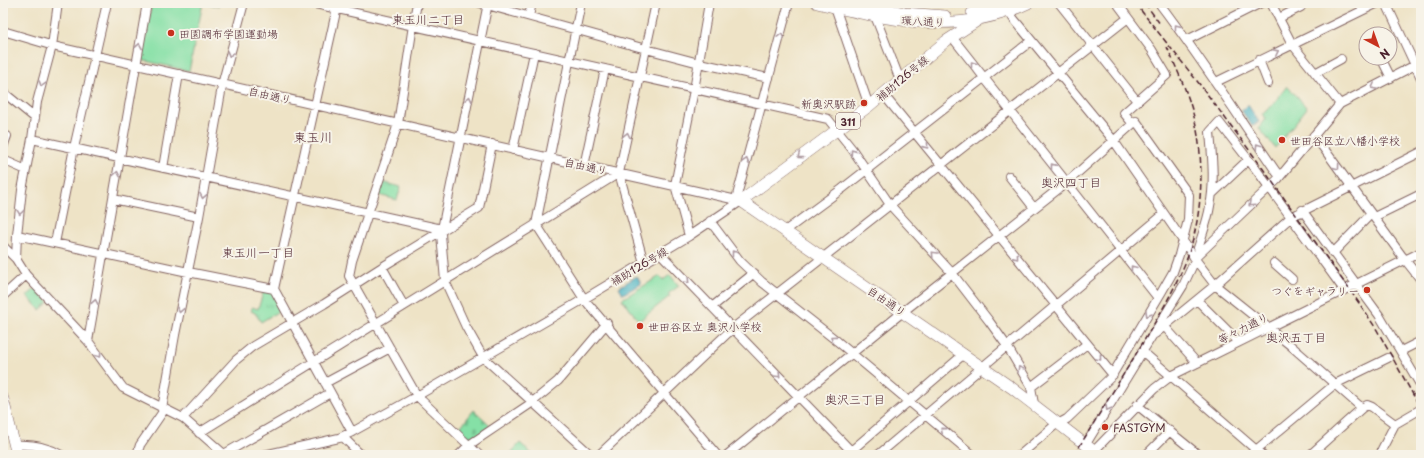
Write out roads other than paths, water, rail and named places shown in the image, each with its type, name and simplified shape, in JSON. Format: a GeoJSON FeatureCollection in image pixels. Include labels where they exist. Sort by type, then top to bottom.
{"type":"FeatureCollection","features":[{"type":"Feature","properties":{"kind":"main road","name":"環八通り"},"geometry":{"type":"LineString","coordinates":[[817,3],[875,16],[926,23],[952,23],[981,11]]}},
{"type":"Feature","properties":{"kind":"main road","name":"環八通り"},"geometry":{"type":"LineString","coordinates":[[857,3],[904,13],[954,16],[1028,3]]}},
{"type":"Feature","properties":{"kind":"main road","name":"補助126号線"},"geometry":{"type":"LineString","coordinates":[[739,200],[869,106],[981,11]]}},
{"type":"Feature","properties":{"kind":"main road","name":"自由通り"},"geometry":{"type":"LineString","coordinates":[[739,200],[982,366],[1093,450]]}},
{"type":"Feature","properties":{"kind":"main road"},"geometry":{"type":"LineString","coordinates":[[3,399],[14,452]]}},
{"type":"Feature","properties":{"kind":"main road"},"geometry":{"type":"LineString","coordinates":[[3,425],[14,452]]}},
{"type":"Feature","properties":{"kind":"street"},"geometry":{"type":"LineString","coordinates":[[16,259],[17,235],[37,102],[52,46],[58,3]]}},
{"type":"Feature","properties":{"kind":"street"},"geometry":{"type":"LineString","coordinates":[[55,243],[74,148],[107,3]]}},
{"type":"Feature","properties":{"kind":"street"},"geometry":{"type":"LineString","coordinates":[[88,341],[147,3]]}},
{"type":"Feature","properties":{"kind":"street"},"geometry":{"type":"LineString","coordinates":[[138,455],[140,445],[163,409],[222,84],[244,3]]}},
{"type":"Feature","properties":{"kind":"street"},"geometry":{"type":"LineString","coordinates":[[311,3],[337,6],[570,62],[828,119],[891,206],[952,273],[1006,346],[1032,387],[1034,404]]}},
{"type":"Feature","properties":{"kind":"street"},"geometry":{"type":"LineString","coordinates":[[417,3],[412,25],[398,124],[369,214],[349,269],[349,276],[417,396],[479,455]]}},
{"type":"Feature","properties":{"kind":"street"},"geometry":{"type":"LineString","coordinates":[[529,16],[532,3]]}},
{"type":"Feature","properties":{"kind":"street"},"geometry":{"type":"LineString","coordinates":[[581,3],[536,224],[584,298],[607,323],[718,455]]}},
{"type":"Feature","properties":{"kind":"street"},"geometry":{"type":"LineString","coordinates":[[644,263],[619,173],[656,3]]}},
{"type":"Feature","properties":{"kind":"street"},"geometry":{"type":"LineString","coordinates":[[689,236],[675,185],[710,3]]}},
{"type":"Feature","properties":{"kind":"street"},"geometry":{"type":"LineString","coordinates":[[739,200],[762,104],[789,3]]}},
{"type":"Feature","properties":{"kind":"street"},"geometry":{"type":"LineString","coordinates":[[1059,3],[1137,101]]}},
{"type":"Feature","properties":{"kind":"street"},"geometry":{"type":"LineString","coordinates":[[1117,3],[1152,50],[1167,74],[1124,113],[1133,124]]}},
{"type":"Feature","properties":{"kind":"street"},"geometry":{"type":"LineString","coordinates":[[1159,3],[1216,82],[1277,174],[1282,174]]}},
{"type":"Feature","properties":{"kind":"street"},"geometry":{"type":"LineString","coordinates":[[1187,40],[1261,3]]}},
{"type":"Feature","properties":{"kind":"street"},"geometry":{"type":"LineString","coordinates":[[1271,3],[1292,44],[1340,104]]}},
{"type":"Feature","properties":{"kind":"street"},"geometry":{"type":"LineString","coordinates":[[1216,82],[1378,3]]}},
{"type":"Feature","properties":{"kind":"street"},"geometry":{"type":"LineString","coordinates":[[1386,3],[1418,64],[1421,78]]}},
{"type":"Feature","properties":{"kind":"street"},"geometry":{"type":"LineString","coordinates":[[591,455],[484,358],[466,327],[445,281],[441,234],[481,41],[485,4],[646,49],[769,78]]}},
{"type":"Feature","properties":{"kind":"street"},"geometry":{"type":"LineString","coordinates":[[337,6],[274,289],[352,432]]}},
{"type":"Feature","properties":{"kind":"street"},"geometry":{"type":"LineString","coordinates":[[1007,7],[1013,18],[1031,41],[1114,141],[1184,242],[1197,256],[1215,285],[1269,327],[1362,408]]}},
{"type":"Feature","properties":{"kind":"street"},"geometry":{"type":"LineString","coordinates":[[1279,18],[1302,7]]}},
{"type":"Feature","properties":{"kind":"street"},"geometry":{"type":"LineString","coordinates":[[835,8],[869,106]]}},
{"type":"Feature","properties":{"kind":"street"},"geometry":{"type":"LineString","coordinates":[[875,16],[900,80]]}},
{"type":"Feature","properties":{"kind":"street"},"geometry":{"type":"LineString","coordinates":[[599,455],[732,329],[823,257],[891,206],[1128,18]]}},
{"type":"Feature","properties":{"kind":"street","name":"自由通り"},"geometry":{"type":"LineString","coordinates":[[3,31],[52,46],[739,200]]}},
{"type":"Feature","properties":{"kind":"street"},"geometry":{"type":"LineString","coordinates":[[952,37],[1158,298]]}},
{"type":"Feature","properties":{"kind":"street"},"geometry":{"type":"LineString","coordinates":[[785,231],[866,170],[1031,41]]}},
{"type":"Feature","properties":{"kind":"street"},"geometry":{"type":"LineString","coordinates":[[513,150],[534,53]]}},
{"type":"Feature","properties":{"kind":"street"},"geometry":{"type":"LineString","coordinates":[[1315,74],[1341,59]]}},
{"type":"Feature","properties":{"kind":"street"},"geometry":{"type":"LineString","coordinates":[[1259,60],[1268,83]]}},
{"type":"Feature","properties":{"kind":"street"},"geometry":{"type":"LineString","coordinates":[[1197,256],[1282,174],[1340,104],[1418,64]]}},
{"type":"Feature","properties":{"kind":"street"},"geometry":{"type":"LineString","coordinates":[[1386,66],[1391,78]]}},
{"type":"Feature","properties":{"kind":"street"},"geometry":{"type":"LineString","coordinates":[[584,166],[605,69]]}},
{"type":"Feature","properties":{"kind":"street"},"geometry":{"type":"LineString","coordinates":[[163,168],[179,74]]}},
{"type":"Feature","properties":{"kind":"street"},"geometry":{"type":"LineString","coordinates":[[3,92],[35,118]]}},
{"type":"Feature","properties":{"kind":"street"},"geometry":{"type":"LineString","coordinates":[[883,94],[1113,375]]}},
{"type":"Feature","properties":{"kind":"street"},"geometry":{"type":"LineString","coordinates":[[727,455],[903,312],[1066,183],[1136,121],[1189,195],[1188,220],[1184,242],[1174,271],[1113,375],[1067,419],[1054,426],[1020,455]]}},
{"type":"Feature","properties":{"kind":"street"},"geometry":{"type":"LineString","coordinates":[[1093,450],[1142,351],[1183,286],[1197,256],[1212,194],[1213,178],[1210,132],[1219,122],[1269,187],[1344,290]]}},
{"type":"Feature","properties":{"kind":"street"},"geometry":{"type":"LineString","coordinates":[[1314,135],[1421,280]]}},
{"type":"Feature","properties":{"kind":"street"},"geometry":{"type":"LineString","coordinates":[[3,147],[8,136]]}},
{"type":"Feature","properties":{"kind":"street"},"geometry":{"type":"LineString","coordinates":[[32,139],[442,229],[446,229],[479,208],[492,144]]}},
{"type":"Feature","properties":{"kind":"street"},"geometry":{"type":"LineString","coordinates":[[1150,338],[1215,285],[1291,217],[1302,210],[1421,152]]}},
{"type":"Feature","properties":{"kind":"street"},"geometry":{"type":"LineString","coordinates":[[1212,194],[1248,160]]}},
{"type":"Feature","properties":{"kind":"street"},"geometry":{"type":"LineString","coordinates":[[8,162],[26,170]]}},
{"type":"Feature","properties":{"kind":"street"},"geometry":{"type":"LineString","coordinates":[[199,433],[619,173]]}},
{"type":"Feature","properties":{"kind":"street"},"geometry":{"type":"LineString","coordinates":[[1009,176],[1034,208]]}},
{"type":"Feature","properties":{"kind":"street"},"geometry":{"type":"LineString","coordinates":[[1333,253],[1373,216],[1421,194]]}},
{"type":"Feature","properties":{"kind":"street"},"geometry":{"type":"LineString","coordinates":[[113,199],[199,217]]}},
{"type":"Feature","properties":{"kind":"street","name":"補助126号線"},"geometry":{"type":"LineString","coordinates":[[264,455],[289,453],[352,432],[484,358],[644,263],[689,236],[739,200]]}},
{"type":"Feature","properties":{"kind":"street"},"geometry":{"type":"LineString","coordinates":[[1302,210],[1357,284],[1401,351],[1421,386]]}},
{"type":"Feature","properties":{"kind":"street"},"geometry":{"type":"LineString","coordinates":[[878,455],[1164,214]]}},
{"type":"Feature","properties":{"kind":"street"},"geometry":{"type":"LineString","coordinates":[[710,222],[740,261],[777,294],[852,354],[973,455]]}},
{"type":"Feature","properties":{"kind":"street"},"geometry":{"type":"LineString","coordinates":[[183,418],[236,360],[253,346],[291,322],[324,304],[442,229]]}},
{"type":"Feature","properties":{"kind":"street"},"geometry":{"type":"LineString","coordinates":[[17,235],[274,289]]}},
{"type":"Feature","properties":{"kind":"street"},"geometry":{"type":"LineString","coordinates":[[3,246],[16,259],[26,275],[88,341],[123,388],[183,418],[224,454],[330,393]]}},
{"type":"Feature","properties":{"kind":"street","name":"等々力通り"},"geometry":{"type":"LineString","coordinates":[[1093,450],[1154,389],[1171,376],[1421,252]]}},
{"type":"Feature","properties":{"kind":"street"},"geometry":{"type":"LineString","coordinates":[[660,253],[853,453],[964,354]]}},
{"type":"Feature","properties":{"kind":"street"},"geometry":{"type":"LineString","coordinates":[[1274,263],[1292,279]]}},
{"type":"Feature","properties":{"kind":"street"},"geometry":{"type":"LineString","coordinates":[[382,267],[404,306]]}},
{"type":"Feature","properties":{"kind":"street"},"geometry":{"type":"LineString","coordinates":[[712,307],[754,273]]}},
{"type":"Feature","properties":{"kind":"street"},"geometry":{"type":"LineString","coordinates":[[3,296],[26,275]]}},
{"type":"Feature","properties":{"kind":"street"},"geometry":{"type":"LineString","coordinates":[[1197,300],[1239,342]]}},
{"type":"Feature","properties":{"kind":"street"},"geometry":{"type":"LineString","coordinates":[[459,455],[469,445],[532,402],[558,381],[607,323]]}},
{"type":"Feature","properties":{"kind":"street"},"geometry":{"type":"LineString","coordinates":[[1165,327],[1197,364]]}},
{"type":"Feature","properties":{"kind":"street"},"geometry":{"type":"LineString","coordinates":[[1401,351],[1421,341]]}},
{"type":"Feature","properties":{"kind":"street"},"geometry":{"type":"LineString","coordinates":[[1032,387],[1087,344]]}},
{"type":"Feature","properties":{"kind":"street"},"geometry":{"type":"LineString","coordinates":[[325,383],[390,348]]}},
{"type":"Feature","properties":{"kind":"street"},"geometry":{"type":"LineString","coordinates":[[1142,351],[1256,453],[1335,384],[1388,358]]}},
{"type":"Feature","properties":{"kind":"street"},"geometry":{"type":"LineString","coordinates":[[1138,405],[1195,452],[1195,455]]}},
{"type":"Feature","properties":{"kind":"street"},"geometry":{"type":"LineString","coordinates":[[1310,455],[1367,405],[1395,424]]}},
{"type":"Feature","properties":{"kind":"street"},"geometry":{"type":"LineString","coordinates":[[1381,455],[1382,449],[1395,424],[1418,411]]}},
{"type":"Feature","properties":{"kind":"street"},"geometry":{"type":"LineString","coordinates":[[1146,455],[1170,431]]}},
{"type":"Feature","properties":{"kind":"street"},"geometry":{"type":"LineString","coordinates":[[343,436],[361,455]]}},
{"type":"Feature","properties":{"kind":"street"},"geometry":{"type":"LineString","coordinates":[[14,452],[35,445],[61,455]]}},
{"type":"Feature","properties":{"kind":"water"},"geometry":{"type":"Polygon","coordinates":[[[1248,105],[1259,122],[1252,126],[1241,110],[1248,105]]]}},
{"type":"Feature","properties":{"kind":"water"},"geometry":{"type":"Polygon","coordinates":[[[637,276],[641,284],[623,294],[619,287],[637,276]]]}},
{"type":"Feature","properties":{"kind":"railway"},"geometry":{"type":"LineString","coordinates":[[1135,3],[1201,86],[1256,159],[1359,303],[1377,330],[1421,409]]}},
{"type":"Feature","properties":{"kind":"railway"},"geometry":{"type":"LineString","coordinates":[[1145,3],[1160,24]]}},
{"type":"Feature","properties":{"kind":"railway"},"geometry":{"type":"LineString","coordinates":[[1074,455],[1168,299],[1186,261],[1195,231],[1201,183],[1198,136],[1189,101],[1167,47]]}},
{"type":"Feature","properties":{"kind":"place","name":"田園調布学園運動場"},"geometry":{"type":"Point","coordinates":[171,33]}},
{"type":"Feature","properties":{"kind":"place","name":"新奥沢駅跡"},"geometry":{"type":"Point","coordinates":[864,103]}},
{"type":"Feature","properties":{"kind":"place","name":"世田谷区立八幡小学校"},"geometry":{"type":"Point","coordinates":[1282,140]}},
{"type":"Feature","properties":{"kind":"place","name":"つぐをギャラリー"},"geometry":{"type":"Point","coordinates":[1367,290]}},
{"type":"Feature","properties":{"kind":"place","name":"世田谷区立 奥沢小学校"},"geometry":{"type":"Point","coordinates":[640,326]}},
{"type":"Feature","properties":{"kind":"place","name":"FASTGYM"},"geometry":{"type":"Point","coordinates":[1105,427]}},
{"type":"Feature","properties":{"kind":"district","name":"東玉川二丁目"},"geometry":{"type":"Point","coordinates":[428,19]}},
{"type":"Feature","properties":{"kind":"district","name":"東玉川"},"geometry":{"type":"Point","coordinates":[313,136]}},
{"type":"Feature","properties":{"kind":"district","name":"奥沢四丁目"},"geometry":{"type":"Point","coordinates":[1071,182]}},
{"type":"Feature","properties":{"kind":"district","name":"東玉川一丁目"},"geometry":{"type":"Point","coordinates":[258,252]}},
{"type":"Feature","properties":{"kind":"district","name":"奥沢五丁目"},"geometry":{"type":"Point","coordinates":[1296,337]}},
{"type":"Feature","properties":{"kind":"district","name":"奥沢三丁目"},"geometry":{"type":"Point","coordinates":[855,399]}}]}
